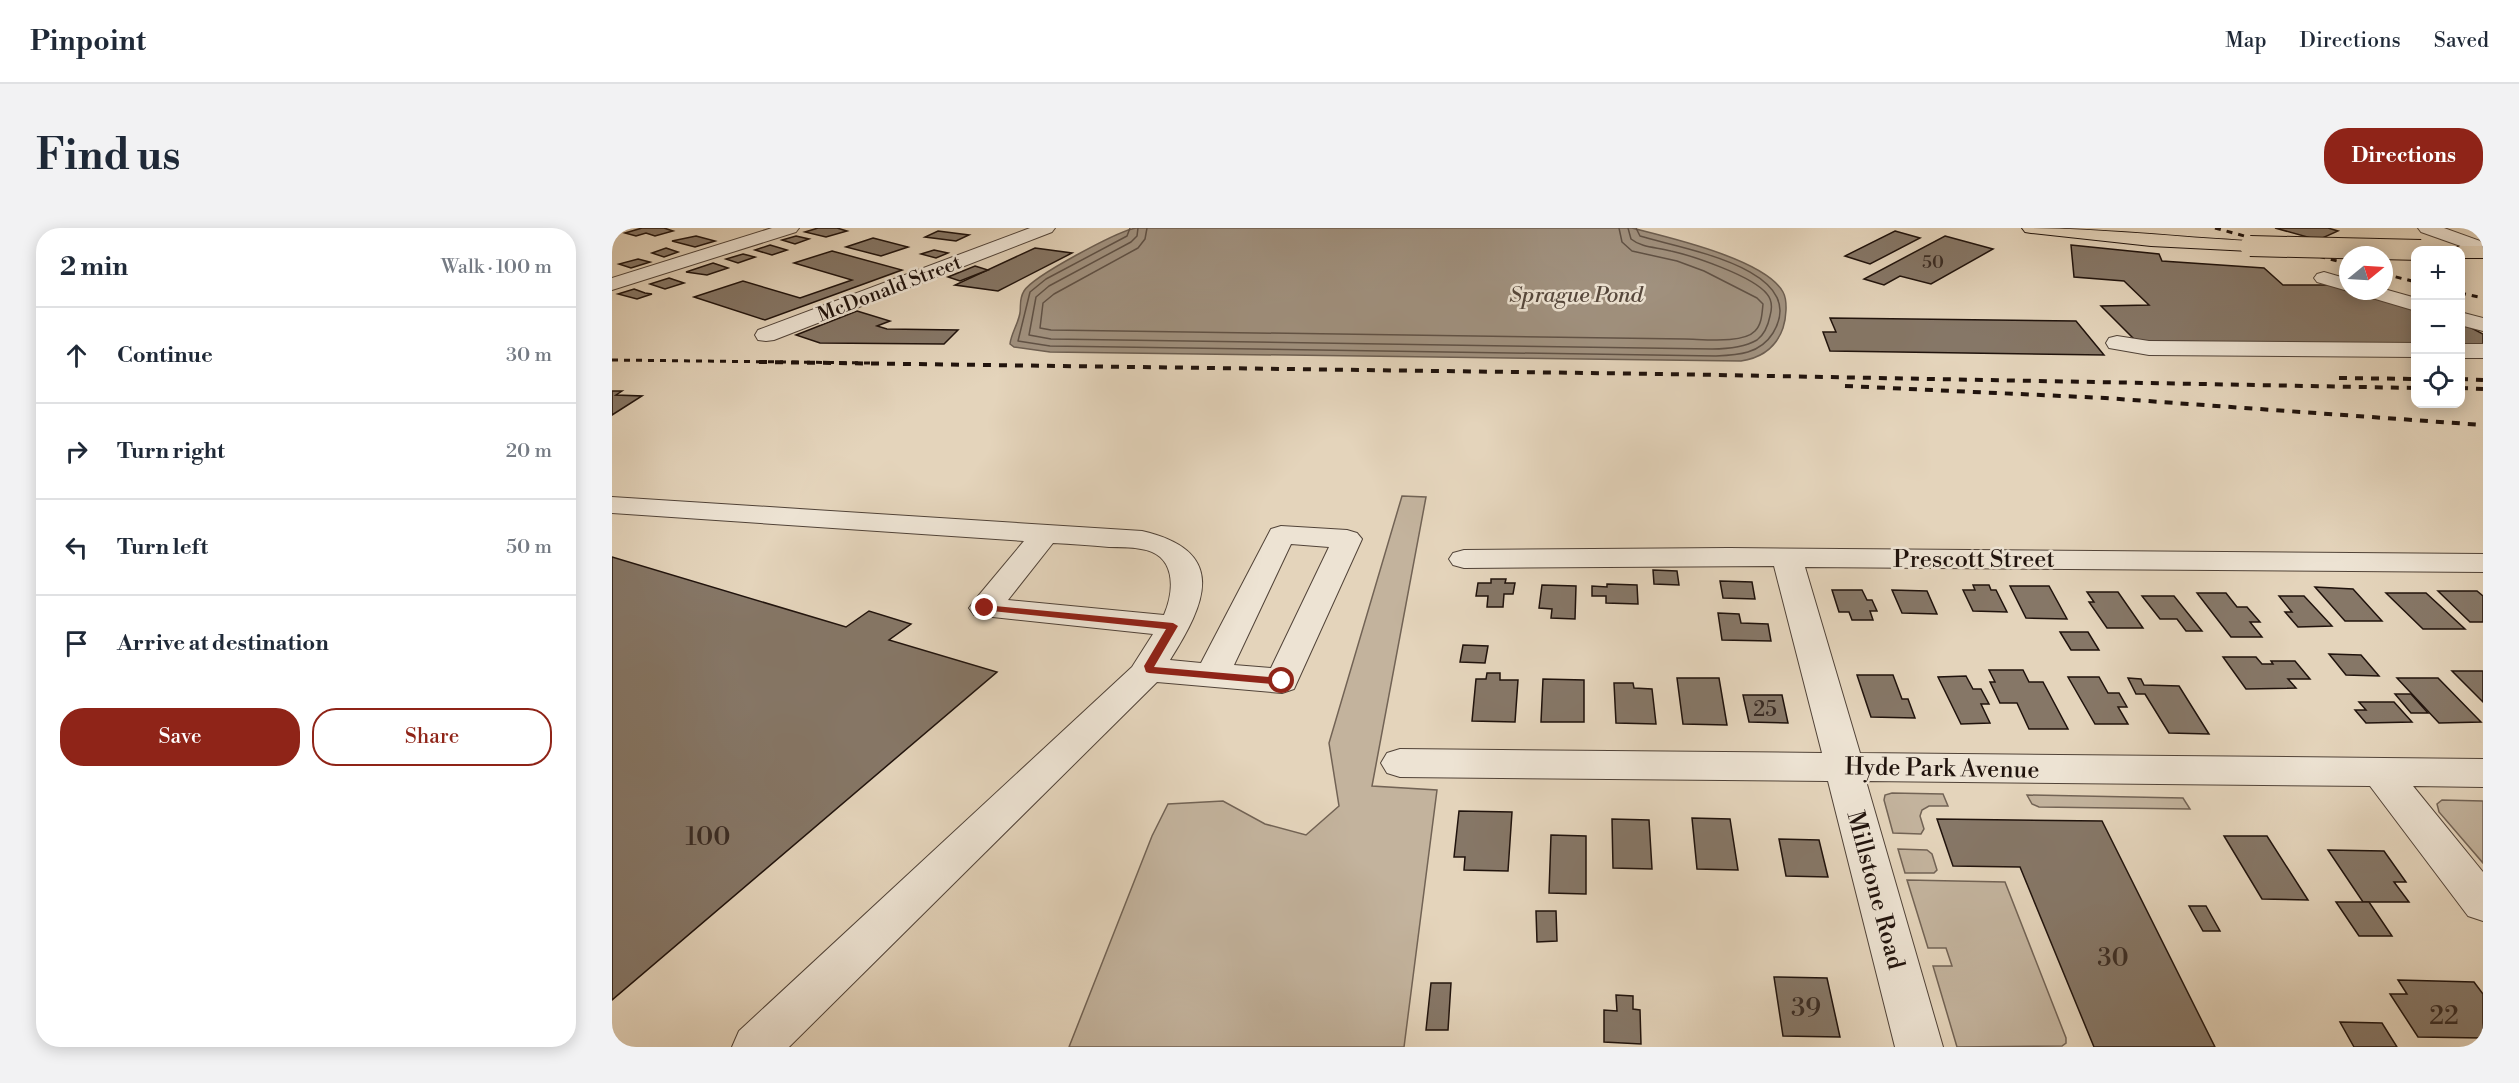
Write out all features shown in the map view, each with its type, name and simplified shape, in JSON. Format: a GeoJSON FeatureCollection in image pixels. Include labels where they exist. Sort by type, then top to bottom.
{"type":"FeatureCollection","features":[{"type":"Feature","properties":{"kind":"main road"},"geometry":{"type":"LineString","coordinates":[[2031,228],[2126,239],[2250,246],[2411,250]]}},
{"type":"Feature","properties":{"kind":"main road"},"geometry":{"type":"LineString","coordinates":[[2465,252],[2483,252]]}},
{"type":"Feature","properties":{"kind":"street"},"geometry":{"type":"LineString","coordinates":[[732,228],[765,236]]}},
{"type":"Feature","properties":{"kind":"street"},"geometry":{"type":"LineString","coordinates":[[612,284],[790,228]]}},
{"type":"Feature","properties":{"kind":"street","name":"McDonald Street"},"geometry":{"type":"LineString","coordinates":[[766,335],[1046,228]]}},
{"type":"Feature","properties":{"kind":"street"},"geometry":{"type":"LineString","coordinates":[[2427,228],[2483,248]]}},
{"type":"Feature","properties":{"kind":"street"},"geometry":{"type":"LineString","coordinates":[[2324,278],[2339,282]]}},
{"type":"Feature","properties":{"kind":"street"},"geometry":{"type":"LineString","coordinates":[[2393,298],[2411,304]]}},
{"type":"Feature","properties":{"kind":"street"},"geometry":{"type":"LineString","coordinates":[[2465,320],[2483,325]]}},
{"type":"Feature","properties":{"kind":"street"},"geometry":{"type":"LineString","coordinates":[[2117,343],[2149,348],[2411,350]]}},
{"type":"Feature","properties":{"kind":"street"},"geometry":{"type":"LineString","coordinates":[[2465,351],[2483,351]]}},
{"type":"Feature","properties":{"kind":"street"},"geometry":{"type":"LineString","coordinates":[[612,506],[1142,540],[1158,543],[1169,549],[1183,563],[1189,585],[1187,598],[1149,666],[1149,670],[756,1047]]}},
{"type":"Feature","properties":{"kind":"street"},"geometry":{"type":"LineString","coordinates":[[1045,534],[985,608],[1173,626]]}},
{"type":"Feature","properties":{"kind":"street"},"geometry":{"type":"LineString","coordinates":[[1149,670],[1282,681],[1347,539],[1281,535],[1212,675]]}},
{"type":"Feature","properties":{"kind":"street","name":"Prescott Street"},"geometry":{"type":"LineString","coordinates":[[1464,559],[1787,558],[2483,563]]}},
{"type":"Feature","properties":{"kind":"street","name":"Millstone Road"},"geometry":{"type":"LineString","coordinates":[[1787,558],[1836,730],[1919,1047]]}},
{"type":"Feature","properties":{"kind":"street","name":"Hyde Park Avenue"},"geometry":{"type":"LineString","coordinates":[[1400,763],[2483,773]]}},
{"type":"Feature","properties":{"kind":"street"},"geometry":{"type":"LineString","coordinates":[[2380,772],[2483,903]]}},
{"type":"Feature","properties":{"kind":"shaded area"},"geometry":{"type":"Polygon","coordinates":[[[1402,496],[1426,497],[1372,786],[1437,790],[1404,1047],[1069,1047],[1152,836],[1168,804],[1223,801],[1265,824],[1306,835],[1339,806],[1329,743],[1402,496]]]}},
{"type":"Feature","properties":{"kind":"shaded area"},"geometry":{"type":"Polygon","coordinates":[[[1892,793],[1943,794],[1948,806],[1929,806],[1922,810],[1920,816],[1924,829],[1921,834],[1893,833],[1884,800],[1885,795],[1892,793]]]}},
{"type":"Feature","properties":{"kind":"shaded area"},"geometry":{"type":"Polygon","coordinates":[[[2027,795],[2183,798],[2190,809],[2039,807],[2032,804],[2027,795]]]}},
{"type":"Feature","properties":{"kind":"shaded area"},"geometry":{"type":"Polygon","coordinates":[[[2442,800],[2483,801],[2483,863],[2439,812],[2437,804],[2442,800]]]}},
{"type":"Feature","properties":{"kind":"shaded area"},"geometry":{"type":"Polygon","coordinates":[[[1898,849],[1927,850],[1932,854],[1937,870],[1934,873],[1905,873],[1898,849]]]}},
{"type":"Feature","properties":{"kind":"shaded area"},"geometry":{"type":"Polygon","coordinates":[[[1907,880],[2005,882],[2066,1043],[2062,1046],[1957,1047],[1933,966],[1952,966],[1946,948],[1928,948],[1907,880]]]}},
{"type":"Feature","properties":{"kind":"water","name":"Sprague Pond"},"geometry":{"type":"Polygon","coordinates":[[[1136,228],[1632,228],[1714,251],[1757,269],[1773,280],[1783,292],[1786,300],[1786,315],[1780,335],[1772,346],[1761,355],[1741,361],[1050,352],[1014,347],[1010,344],[1020,313],[1021,297],[1031,284],[1077,255],[1112,237],[1136,228]]]}},
{"type":"Feature","properties":{"kind":"building"},"geometry":{"type":"Polygon","coordinates":[[[642,228],[664,228],[673,231],[655,236],[646,233],[636,236],[625,233],[642,228]]]}},
{"type":"Feature","properties":{"kind":"building"},"geometry":{"type":"Polygon","coordinates":[[[818,228],[837,228],[847,231],[826,237],[805,232],[818,228]]]}},
{"type":"Feature","properties":{"kind":"building"},"geometry":{"type":"Polygon","coordinates":[[[2275,228],[2328,228],[2338,231],[2318,240],[2275,228]]]}},
{"type":"Feature","properties":{"kind":"building"},"geometry":{"type":"Polygon","coordinates":[[[938,231],[969,235],[956,241],[925,237],[938,231]]]}},
{"type":"Feature","properties":{"kind":"building"},"geometry":{"type":"Polygon","coordinates":[[[1895,231],[1920,238],[1870,264],[1845,256],[1895,231]]]}},
{"type":"Feature","properties":{"kind":"building"},"geometry":{"type":"Polygon","coordinates":[[[696,236],[715,241],[695,247],[672,241],[696,236]]]}},
{"type":"Feature","properties":{"kind":"building"},"geometry":{"type":"Polygon","coordinates":[[[796,236],[809,239],[795,244],[782,240],[796,236]]]}},
{"type":"Feature","properties":{"kind":"building"},"geometry":{"type":"Polygon","coordinates":[[[1945,236],[1993,249],[1931,284],[1900,276],[1884,285],[1864,279],[1945,236]]]}},
{"type":"Feature","properties":{"kind":"building"},"geometry":{"type":"Polygon","coordinates":[[[873,238],[908,247],[881,256],[846,247],[873,238]]]}},
{"type":"Feature","properties":{"kind":"building"},"geometry":{"type":"Polygon","coordinates":[[[770,245],[787,250],[772,255],[755,250],[770,245]]]}},
{"type":"Feature","properties":{"kind":"building"},"geometry":{"type":"Polygon","coordinates":[[[2071,245],[2159,254],[2162,261],[2264,268],[2283,285],[2339,285],[2339,300],[2389,300],[2411,307],[2411,344],[2136,341],[2101,306],[2149,305],[2124,281],[2074,277],[2071,245]]]}},
{"type":"Feature","properties":{"kind":"building"},"geometry":{"type":"Polygon","coordinates":[[[666,248],[678,252],[664,257],[652,253],[666,248]]]}},
{"type":"Feature","properties":{"kind":"building"},"geometry":{"type":"Polygon","coordinates":[[[1035,248],[1072,253],[998,291],[955,285],[1035,248]]]}},
{"type":"Feature","properties":{"kind":"building"},"geometry":{"type":"Polygon","coordinates":[[[934,250],[948,253],[936,258],[921,254],[934,250]]]}},
{"type":"Feature","properties":{"kind":"building"},"geometry":{"type":"Polygon","coordinates":[[[832,251],[902,270],[765,320],[694,297],[743,281],[800,298],[852,280],[794,263],[832,251]]]}},
{"type":"Feature","properties":{"kind":"building"},"geometry":{"type":"Polygon","coordinates":[[[743,254],[755,257],[738,263],[726,259],[743,254]]]}},
{"type":"Feature","properties":{"kind":"building"},"geometry":{"type":"Polygon","coordinates":[[[638,259],[650,262],[631,268],[619,264],[638,259]]]}},
{"type":"Feature","properties":{"kind":"building"},"geometry":{"type":"Polygon","coordinates":[[[713,263],[728,268],[707,275],[686,272],[713,263]]]}},
{"type":"Feature","properties":{"kind":"building"},"geometry":{"type":"Polygon","coordinates":[[[975,266],[988,270],[960,281],[948,277],[975,266]]]}},
{"type":"Feature","properties":{"kind":"building"},"geometry":{"type":"Polygon","coordinates":[[[669,278],[684,283],[665,289],[650,284],[669,278]]]}},
{"type":"Feature","properties":{"kind":"building"},"geometry":{"type":"Polygon","coordinates":[[[634,289],[652,294],[637,299],[618,294],[634,289]]]}},
{"type":"Feature","properties":{"kind":"building"},"geometry":{"type":"Polygon","coordinates":[[[857,311],[890,321],[877,326],[887,329],[958,330],[944,344],[820,343],[796,335],[857,311]]]}},
{"type":"Feature","properties":{"kind":"building"},"geometry":{"type":"Polygon","coordinates":[[[1830,318],[2076,321],[2104,355],[1830,351],[1823,332],[1836,332],[1830,318]]]}},
{"type":"Feature","properties":{"kind":"building"},"geometry":{"type":"Polygon","coordinates":[[[2465,325],[2483,334],[2483,344],[2465,344],[2465,325]]]}},
{"type":"Feature","properties":{"kind":"building"},"geometry":{"type":"Polygon","coordinates":[[[612,391],[622,391],[616,395],[642,396],[612,415],[612,391]]]}},
{"type":"Feature","properties":{"kind":"building"},"geometry":{"type":"Polygon","coordinates":[[[612,557],[846,627],[869,611],[911,624],[889,640],[997,672],[612,1000],[612,557]]]}},
{"type":"Feature","properties":{"kind":"building"},"geometry":{"type":"Polygon","coordinates":[[[1653,570],[1677,571],[1679,585],[1654,584],[1653,570]]]}},
{"type":"Feature","properties":{"kind":"building"},"geometry":{"type":"Polygon","coordinates":[[[1491,579],[1506,579],[1505,583],[1515,583],[1513,594],[1504,594],[1503,607],[1487,607],[1488,596],[1476,596],[1478,583],[1491,583],[1491,579]]]}},
{"type":"Feature","properties":{"kind":"building"},"geometry":{"type":"Polygon","coordinates":[[[1720,581],[1752,582],[1755,599],[1723,598],[1720,581]]]}},
{"type":"Feature","properties":{"kind":"building"},"geometry":{"type":"Polygon","coordinates":[[[1607,584],[1637,585],[1638,604],[1606,603],[1606,596],[1592,596],[1592,586],[1607,587],[1607,584]]]}},
{"type":"Feature","properties":{"kind":"building"},"geometry":{"type":"Polygon","coordinates":[[[1542,585],[1576,586],[1575,619],[1551,618],[1552,609],[1539,608],[1542,585]]]}},
{"type":"Feature","properties":{"kind":"building"},"geometry":{"type":"Polygon","coordinates":[[[1973,585],[1989,585],[1991,590],[1996,590],[2007,612],[1973,611],[1963,590],[1975,590],[1973,585]]]}},
{"type":"Feature","properties":{"kind":"building"},"geometry":{"type":"Polygon","coordinates":[[[2010,586],[2049,586],[2067,619],[2026,618],[2010,586]]]}},
{"type":"Feature","properties":{"kind":"building"},"geometry":{"type":"Polygon","coordinates":[[[2315,587],[2353,589],[2382,621],[2345,621],[2315,587]]]}},
{"type":"Feature","properties":{"kind":"building"},"geometry":{"type":"Polygon","coordinates":[[[1832,590],[1862,590],[1867,600],[1872,600],[1877,611],[1870,611],[1873,620],[1852,620],[1849,612],[1839,612],[1832,590]]]}},
{"type":"Feature","properties":{"kind":"building"},"geometry":{"type":"Polygon","coordinates":[[[1892,590],[1927,591],[1937,614],[1902,613],[1892,590]]]}},
{"type":"Feature","properties":{"kind":"building"},"geometry":{"type":"Polygon","coordinates":[[[2438,591],[2477,591],[2483,596],[2483,622],[2470,622],[2438,591]]]}},
{"type":"Feature","properties":{"kind":"building"},"geometry":{"type":"Polygon","coordinates":[[[2087,592],[2118,592],[2143,628],[2107,628],[2089,602],[2094,602],[2087,592]]]}},
{"type":"Feature","properties":{"kind":"building"},"geometry":{"type":"Polygon","coordinates":[[[2197,593],[2226,593],[2237,607],[2247,607],[2260,622],[2250,622],[2262,637],[2231,637],[2197,593]]]}},
{"type":"Feature","properties":{"kind":"building"},"geometry":{"type":"Polygon","coordinates":[[[2386,593],[2426,593],[2465,629],[2423,629],[2386,593]]]}},
{"type":"Feature","properties":{"kind":"building"},"geometry":{"type":"Polygon","coordinates":[[[2142,596],[2174,596],[2202,631],[2186,631],[2177,619],[2160,619],[2142,596]]]}},
{"type":"Feature","properties":{"kind":"building"},"geometry":{"type":"Polygon","coordinates":[[[2279,596],[2304,596],[2332,626],[2298,627],[2285,612],[2292,612],[2279,596]]]}},
{"type":"Feature","properties":{"kind":"building"},"geometry":{"type":"Polygon","coordinates":[[[1718,613],[1739,614],[1741,623],[1768,624],[1771,641],[1722,640],[1718,613]]]}},
{"type":"Feature","properties":{"kind":"building"},"geometry":{"type":"Polygon","coordinates":[[[2060,632],[2088,632],[2099,650],[2071,650],[2060,632]]]}},
{"type":"Feature","properties":{"kind":"building"},"geometry":{"type":"Polygon","coordinates":[[[1463,645],[1488,646],[1485,663],[1460,662],[1463,645]]]}},
{"type":"Feature","properties":{"kind":"building"},"geometry":{"type":"Polygon","coordinates":[[[2329,654],[2361,655],[2379,676],[2346,675],[2329,654]]]}},
{"type":"Feature","properties":{"kind":"building"},"geometry":{"type":"Polygon","coordinates":[[[2223,657],[2256,657],[2262,664],[2273,664],[2271,661],[2295,661],[2310,679],[2288,679],[2296,688],[2246,689],[2223,657]]]}},
{"type":"Feature","properties":{"kind":"building"},"geometry":{"type":"Polygon","coordinates":[[[1989,670],[2023,670],[2029,682],[2043,682],[2068,729],[2029,729],[2017,703],[2000,703],[1990,682],[1995,682],[1989,670]]]}},
{"type":"Feature","properties":{"kind":"building"},"geometry":{"type":"Polygon","coordinates":[[[2452,671],[2483,671],[2483,702],[2452,671]]]}},
{"type":"Feature","properties":{"kind":"building"},"geometry":{"type":"Polygon","coordinates":[[[1487,673],[1500,673],[1500,680],[1518,680],[1515,722],[1472,721],[1476,679],[1486,679],[1487,673]]]}},
{"type":"Feature","properties":{"kind":"building"},"geometry":{"type":"Polygon","coordinates":[[[1857,675],[1893,675],[1902,699],[1908,699],[1915,718],[1871,717],[1857,675]]]}},
{"type":"Feature","properties":{"kind":"building"},"geometry":{"type":"Polygon","coordinates":[[[1966,676],[1973,689],[1981,689],[1989,704],[1981,704],[1990,723],[1961,724],[1938,677],[1966,676]]]}},
{"type":"Feature","properties":{"kind":"building"},"geometry":{"type":"Polygon","coordinates":[[[2068,677],[2099,677],[2108,693],[2119,693],[2127,707],[2118,707],[2128,724],[2095,724],[2068,677]]]}},
{"type":"Feature","properties":{"kind":"building"},"geometry":{"type":"Polygon","coordinates":[[[1677,678],[1719,678],[1727,725],[1683,724],[1677,678]]]}},
{"type":"Feature","properties":{"kind":"building"},"geometry":{"type":"Polygon","coordinates":[[[2128,678],[2141,679],[2144,685],[2179,686],[2209,734],[2169,733],[2145,694],[2136,694],[2128,678]]]}},
{"type":"Feature","properties":{"kind":"building"},"geometry":{"type":"Polygon","coordinates":[[[2397,678],[2438,678],[2481,722],[2439,723],[2397,678]]]}},
{"type":"Feature","properties":{"kind":"building"},"geometry":{"type":"Polygon","coordinates":[[[1543,679],[1584,680],[1584,722],[1541,722],[1543,679]]]}},
{"type":"Feature","properties":{"kind":"building"},"geometry":{"type":"Polygon","coordinates":[[[1614,683],[1633,683],[1634,688],[1652,689],[1656,724],[1616,723],[1614,683]]]}},
{"type":"Feature","properties":{"kind":"building"},"geometry":{"type":"Polygon","coordinates":[[[2395,694],[2411,694],[2428,713],[2411,713],[2395,694]]]}},
{"type":"Feature","properties":{"kind":"building"},"geometry":{"type":"Polygon","coordinates":[[[1743,695],[1782,695],[1788,723],[1749,722],[1743,695]]]}},
{"type":"Feature","properties":{"kind":"building"},"geometry":{"type":"Polygon","coordinates":[[[2359,702],[2394,702],[2412,722],[2366,723],[2355,710],[2366,710],[2359,702]]]}},
{"type":"Feature","properties":{"kind":"building"},"geometry":{"type":"Polygon","coordinates":[[[1459,811],[1512,812],[1508,871],[1464,870],[1465,857],[1454,857],[1459,811]]]}},
{"type":"Feature","properties":{"kind":"building"},"geometry":{"type":"Polygon","coordinates":[[[1692,818],[1730,819],[1738,870],[1697,869],[1692,818]]]}},
{"type":"Feature","properties":{"kind":"building"},"geometry":{"type":"Polygon","coordinates":[[[1612,819],[1649,820],[1652,869],[1613,868],[1612,819]]]}},
{"type":"Feature","properties":{"kind":"building"},"geometry":{"type":"Polygon","coordinates":[[[1937,819],[2102,821],[2215,1047],[2094,1047],[2020,867],[1953,866],[1937,819]]]}},
{"type":"Feature","properties":{"kind":"building"},"geometry":{"type":"Polygon","coordinates":[[[1551,835],[1586,836],[1586,894],[1549,893],[1551,835]]]}},
{"type":"Feature","properties":{"kind":"building"},"geometry":{"type":"Polygon","coordinates":[[[2224,836],[2267,836],[2308,900],[2262,899],[2224,836]]]}},
{"type":"Feature","properties":{"kind":"building"},"geometry":{"type":"Polygon","coordinates":[[[1779,839],[1819,840],[1828,877],[1786,876],[1779,839]]]}},
{"type":"Feature","properties":{"kind":"building"},"geometry":{"type":"Polygon","coordinates":[[[2328,850],[2384,851],[2406,882],[2394,882],[2409,902],[2363,902],[2328,850]]]}},
{"type":"Feature","properties":{"kind":"building"},"geometry":{"type":"Polygon","coordinates":[[[2336,902],[2369,902],[2392,936],[2359,936],[2336,902]]]}},
{"type":"Feature","properties":{"kind":"building"},"geometry":{"type":"Polygon","coordinates":[[[2189,906],[2206,906],[2220,931],[2203,931],[2189,906]]]}},
{"type":"Feature","properties":{"kind":"building"},"geometry":{"type":"Polygon","coordinates":[[[1536,911],[1556,911],[1557,941],[1537,942],[1536,911]]]}},
{"type":"Feature","properties":{"kind":"building"},"geometry":{"type":"Polygon","coordinates":[[[1774,977],[1827,978],[1840,1037],[1783,1036],[1774,977]]]}},
{"type":"Feature","properties":{"kind":"building"},"geometry":{"type":"Polygon","coordinates":[[[2398,980],[2474,982],[2483,994],[2483,1038],[2418,1037],[2390,994],[2407,994],[2398,980]]]}},
{"type":"Feature","properties":{"kind":"building"},"geometry":{"type":"Polygon","coordinates":[[[1431,983],[1451,983],[1448,1030],[1426,1030],[1431,983]]]}},
{"type":"Feature","properties":{"kind":"building"},"geometry":{"type":"Polygon","coordinates":[[[1616,995],[1633,996],[1633,1009],[1640,1010],[1641,1044],[1604,1042],[1604,1010],[1617,1011],[1616,995]]]}},
{"type":"Feature","properties":{"kind":"building"},"geometry":{"type":"Polygon","coordinates":[[[2340,1022],[2382,1023],[2397,1047],[2354,1047],[2340,1022]]]}},
{"type":"Feature","properties":{"kind":"railway"},"geometry":{"type":"LineString","coordinates":[[2215,228],[2339,262]]}},
{"type":"Feature","properties":{"kind":"railway"},"geometry":{"type":"LineString","coordinates":[[2393,276],[2411,281]]}},
{"type":"Feature","properties":{"kind":"railway"},"geometry":{"type":"LineString","coordinates":[[2465,294],[2483,298]]}},
{"type":"Feature","properties":{"kind":"railway"},"geometry":{"type":"LineString","coordinates":[[612,360],[872,363]]}},
{"type":"Feature","properties":{"kind":"railway"},"geometry":{"type":"LineString","coordinates":[[759,362],[1664,374],[2411,388]]}},
{"type":"Feature","properties":{"kind":"railway"},"geometry":{"type":"LineString","coordinates":[[2339,378],[2411,379]]}},
{"type":"Feature","properties":{"kind":"railway"},"geometry":{"type":"LineString","coordinates":[[2465,379],[2483,380]]}},
{"type":"Feature","properties":{"kind":"railway"},"geometry":{"type":"LineString","coordinates":[[1845,386],[2105,398],[2483,425]]}},
{"type":"Feature","properties":{"kind":"railway"},"geometry":{"type":"LineString","coordinates":[[2465,388],[2483,389]]}},
{"type":"Feature","properties":{"kind":"route"},"geometry":{"type":"LineString","coordinates":[[985,608],[1173,626],[1149,666],[1149,670],[1282,681]]}}]}
